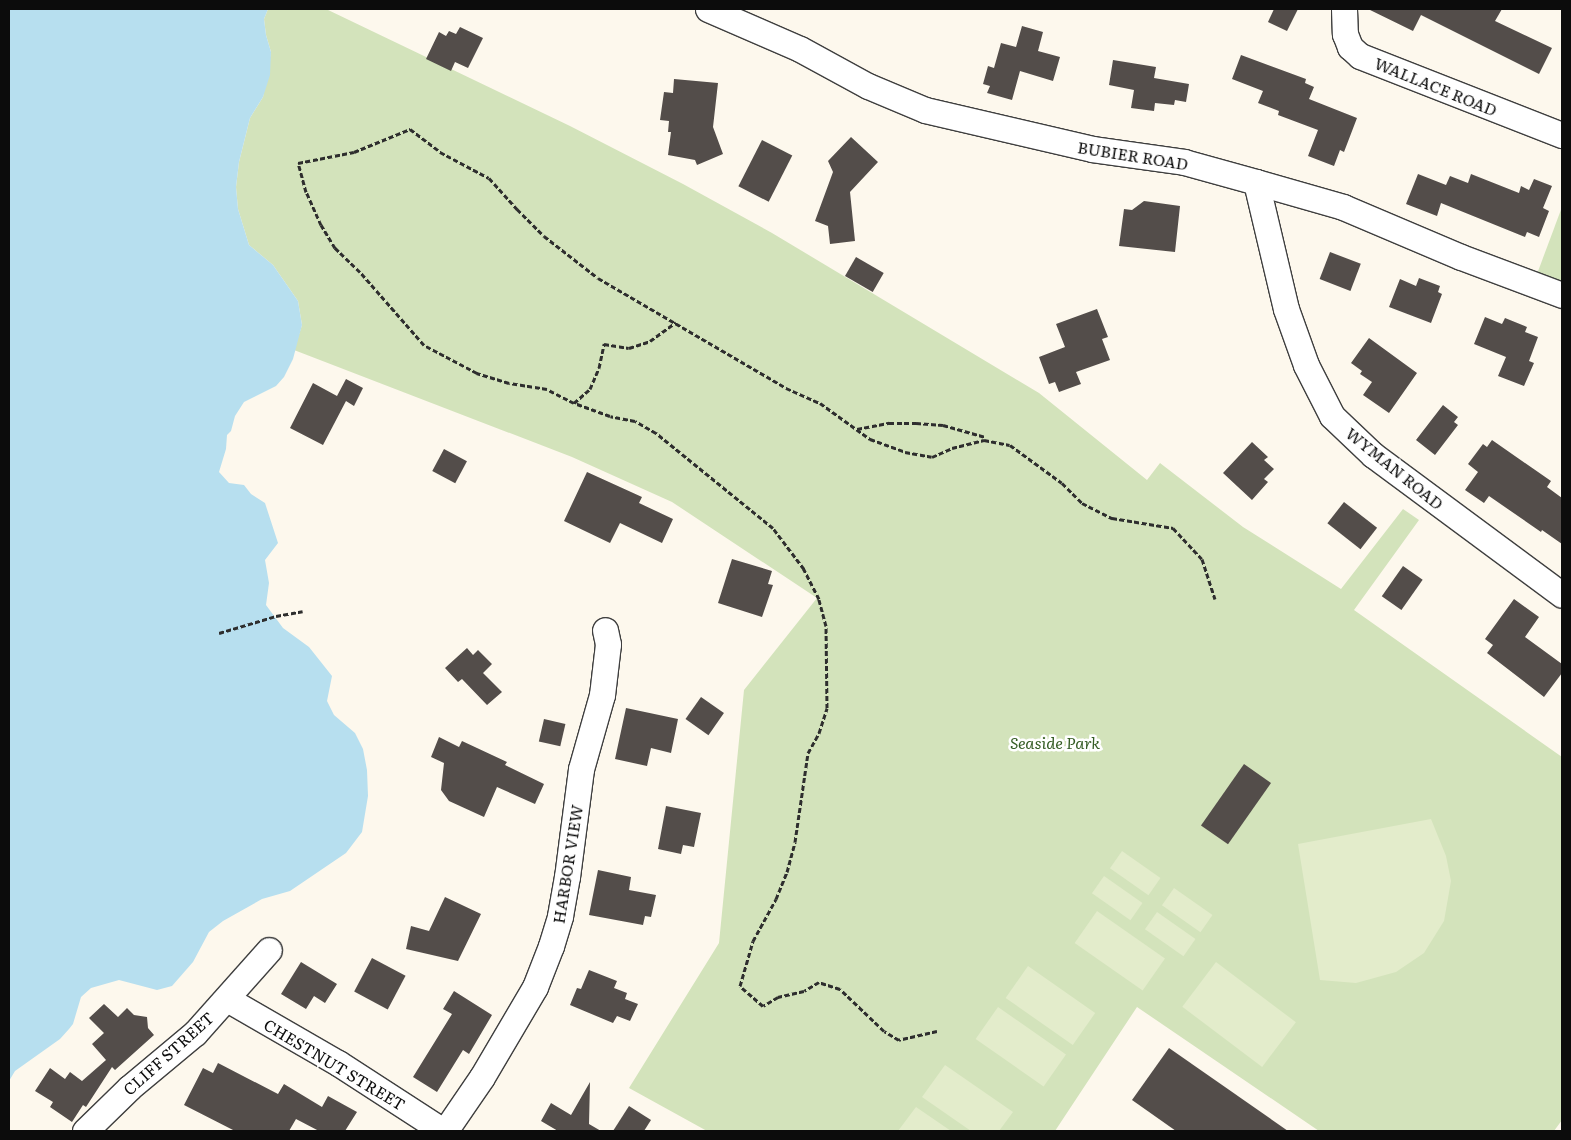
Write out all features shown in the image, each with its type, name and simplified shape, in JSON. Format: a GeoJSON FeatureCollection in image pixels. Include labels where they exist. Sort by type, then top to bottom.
{"type":"FeatureCollection","features":[{"type":"Feature","properties":{"kind":"street","name":"BUBIER ROAD"},"geometry":{"type":"LineString","coordinates":[[708,9],[800,49],[868,86],[925,110],[1092,149],[1184,162],[1343,207],[1461,257],[1562,295]]}},
{"type":"Feature","properties":{"kind":"street","name":"WALLACE ROAD"},"geometry":{"type":"LineString","coordinates":[[1344,9],[1344,34],[1350,47],[1360,56],[1562,135]]}},
{"type":"Feature","properties":{"kind":"street","name":"WYMAN ROAD"},"geometry":{"type":"LineString","coordinates":[[1256,182],[1286,308],[1306,365],[1332,416],[1373,455],[1562,595]]}},
{"type":"Feature","properties":{"kind":"street","name":"HARBOR VIEW"},"geometry":{"type":"LineString","coordinates":[[444,1131],[482,1077],[535,987],[551,946],[560,916],[568,877],[580,769],[602,695],[608,644],[605,630]]}},
{"type":"Feature","properties":{"kind":"street","name":"CLIFF STREET"},"geometry":{"type":"LineString","coordinates":[[85,1131],[129,1088],[196,1033],[269,950]]}},
{"type":"Feature","properties":{"kind":"street","name":"CHESTNUT STREET"},"geometry":{"type":"LineString","coordinates":[[227,999],[338,1063],[444,1131]]}},
{"type":"Feature","properties":{"kind":"path"},"geometry":{"type":"LineString","coordinates":[[936,1031],[899,1040],[884,1031],[840,989],[819,982],[804,991],[778,997],[763,1006],[740,986],[753,941],[776,899],[787,872],[796,842],[808,752],[819,732],[827,708],[826,626],[819,599],[804,569],[788,551],[773,528],[656,433],[635,421],[610,416],[574,403],[547,389],[509,383],[477,373],[424,345],[360,272],[335,248],[321,225],[306,192],[298,163],[354,152],[410,129],[440,152],[489,178],[516,209],[544,236],[598,278],[786,388],[820,403],[870,439],[906,452],[932,456],[952,448],[984,440],[1010,445],[1062,483],[1082,503],[1112,518],[1173,528],[1202,559],[1215,599]]}},
{"type":"Feature","properties":{"kind":"path"},"geometry":{"type":"LineString","coordinates":[[574,403],[590,389],[599,368],[604,344],[629,348],[650,341],[676,322]]}},
{"type":"Feature","properties":{"kind":"path"},"geometry":{"type":"LineString","coordinates":[[856,429],[889,423],[916,422],[943,425],[985,437]]}},
{"type":"Feature","properties":{"kind":"path"},"geometry":{"type":"LineString","coordinates":[[219,633],[276,616],[303,611]]}},
{"type":"Feature","properties":{"kind":"green space","name":"Seaside Park"},"geometry":{"type":"Polygon","coordinates":[[[268,9],[326,9],[570,126],[683,184],[772,233],[1039,393],[1147,480],[1160,463],[1243,527],[1341,589],[1403,509],[1419,520],[1354,610],[1562,757],[1562,1120],[1554,1131],[1319,1131],[1137,1007],[1055,1131],[707,1131],[629,1088],[719,943],[744,690],[817,598],[672,502],[572,457],[294,350],[302,325],[298,301],[273,265],[249,245],[238,209],[236,187],[239,162],[250,118],[263,97],[271,52],[264,19],[268,9]]]}},
{"type":"Feature","properties":{"kind":"green space"},"geometry":{"type":"Polygon","coordinates":[[[1562,207],[1562,283],[1537,274],[1562,207]]]}},
{"type":"Feature","properties":{"kind":"green space"},"geometry":{"type":"Polygon","coordinates":[[[1431,819],[1446,856],[1451,881],[1444,921],[1424,953],[1396,972],[1356,983],[1320,980],[1298,844],[1431,819]]]}},
{"type":"Feature","properties":{"kind":"green space"},"geometry":{"type":"Polygon","coordinates":[[[1122,851],[1161,878],[1148,895],[1110,868],[1122,851]]]}},
{"type":"Feature","properties":{"kind":"green space"},"geometry":{"type":"Polygon","coordinates":[[[1104,876],[1143,903],[1130,920],[1092,893],[1104,876]]]}},
{"type":"Feature","properties":{"kind":"green space"},"geometry":{"type":"Polygon","coordinates":[[[1174,888],[1213,915],[1200,932],[1162,905],[1174,888]]]}},
{"type":"Feature","properties":{"kind":"green space"},"geometry":{"type":"Polygon","coordinates":[[[1097,911],[1165,959],[1143,991],[1075,943],[1097,911]]]}},
{"type":"Feature","properties":{"kind":"green space"},"geometry":{"type":"Polygon","coordinates":[[[1157,912],[1196,939],[1183,956],[1145,929],[1157,912]]]}},
{"type":"Feature","properties":{"kind":"green space"},"geometry":{"type":"Polygon","coordinates":[[[1216,962],[1296,1022],[1262,1067],[1182,1007],[1216,962]]]}},
{"type":"Feature","properties":{"kind":"green space"},"geometry":{"type":"Polygon","coordinates":[[[1028,966],[1095,1013],[1073,1045],[1006,998],[1028,966]]]}},
{"type":"Feature","properties":{"kind":"green space"},"geometry":{"type":"Polygon","coordinates":[[[998,1007],[1066,1055],[1044,1087],[976,1039],[998,1007]]]}},
{"type":"Feature","properties":{"kind":"green space"},"geometry":{"type":"Polygon","coordinates":[[[945,1065],[1013,1112],[999,1131],[971,1131],[922,1097],[945,1065]]]}},
{"type":"Feature","properties":{"kind":"green space"},"geometry":{"type":"Polygon","coordinates":[[[916,1107],[951,1131],[898,1131],[916,1107]]]}},
{"type":"Feature","properties":{"kind":"water"},"geometry":{"type":"Polygon","coordinates":[[[9,9],[268,9],[264,19],[271,52],[270,75],[263,97],[250,118],[239,162],[236,187],[238,209],[249,245],[273,265],[298,301],[302,325],[293,359],[284,377],[276,386],[244,402],[235,416],[231,431],[227,435],[226,449],[219,472],[229,483],[244,485],[251,494],[265,503],[278,543],[265,560],[269,583],[266,605],[283,628],[309,647],[332,676],[327,701],[334,715],[355,733],[363,749],[367,770],[368,796],[362,832],[346,853],[290,891],[262,899],[223,921],[209,932],[193,962],[172,986],[157,990],[119,980],[91,988],[81,997],[73,1024],[69,1029],[60,1039],[15,1071],[9,1081],[9,9]]]}},
{"type":"Feature","properties":{"kind":"building"},"geometry":{"type":"Polygon","coordinates":[[[1274,9],[1298,9],[1287,31],[1268,22],[1274,9]]]}},
{"type":"Feature","properties":{"kind":"building"},"geometry":{"type":"Polygon","coordinates":[[[1368,9],[1502,9],[1495,21],[1552,48],[1539,74],[1421,15],[1413,31],[1368,9]]]}},
{"type":"Feature","properties":{"kind":"building"},"geometry":{"type":"Polygon","coordinates":[[[1022,26],[1043,32],[1038,51],[1060,57],[1053,81],[1020,71],[1012,100],[987,93],[990,86],[983,84],[988,66],[994,68],[1001,43],[1016,47],[1022,26]]]}},
{"type":"Feature","properties":{"kind":"building"},"geometry":{"type":"Polygon","coordinates":[[[460,27],[483,38],[468,68],[455,62],[451,71],[426,59],[439,32],[446,36],[449,31],[456,34],[460,27]]]}},
{"type":"Feature","properties":{"kind":"building"},"geometry":{"type":"Polygon","coordinates":[[[1241,55],[1306,79],[1305,83],[1314,87],[1309,99],[1357,118],[1344,152],[1340,150],[1334,166],[1308,156],[1318,130],[1278,115],[1279,111],[1258,103],[1263,91],[1232,79],[1241,55]]]}},
{"type":"Feature","properties":{"kind":"building"},"geometry":{"type":"Polygon","coordinates":[[[1113,60],[1156,67],[1154,78],[1189,84],[1186,102],[1175,100],[1174,105],[1155,103],[1154,111],[1131,108],[1134,90],[1109,85],[1113,60]]]}},
{"type":"Feature","properties":{"kind":"building"},"geometry":{"type":"Polygon","coordinates":[[[674,79],[718,83],[713,127],[723,154],[697,165],[695,160],[668,155],[671,132],[668,132],[669,121],[660,120],[664,92],[673,93],[674,79]]]}},
{"type":"Feature","properties":{"kind":"building"},"geometry":{"type":"Polygon","coordinates":[[[851,137],[878,162],[850,192],[855,241],[830,244],[828,226],[815,221],[833,172],[828,161],[851,137]]]}},
{"type":"Feature","properties":{"kind":"building"},"geometry":{"type":"Polygon","coordinates":[[[762,140],[792,155],[769,202],[738,186],[762,140]]]}},
{"type":"Feature","properties":{"kind":"building"},"geometry":{"type":"Polygon","coordinates":[[[1418,174],[1446,185],[1450,176],[1468,183],[1471,174],[1519,193],[1521,186],[1529,190],[1534,179],[1552,186],[1543,208],[1549,211],[1539,237],[1527,232],[1525,237],[1441,203],[1437,216],[1406,204],[1418,174]]]}},
{"type":"Feature","properties":{"kind":"building"},"geometry":{"type":"Polygon","coordinates":[[[1144,201],[1180,206],[1175,252],[1119,246],[1124,209],[1132,210],[1144,201]]]}},
{"type":"Feature","properties":{"kind":"building"},"geometry":{"type":"Polygon","coordinates":[[[1330,252],[1361,264],[1350,291],[1320,279],[1330,252]]]}},
{"type":"Feature","properties":{"kind":"building"},"geometry":{"type":"Polygon","coordinates":[[[856,257],[884,273],[873,292],[845,276],[856,257]]]}},
{"type":"Feature","properties":{"kind":"building"},"geometry":{"type":"Polygon","coordinates":[[[1419,278],[1440,286],[1438,292],[1442,294],[1431,323],[1389,307],[1400,279],[1416,286],[1419,278]]]}},
{"type":"Feature","properties":{"kind":"building"},"geometry":{"type":"Polygon","coordinates":[[[1097,309],[1108,337],[1102,339],[1110,360],[1076,372],[1081,384],[1059,392],[1055,382],[1049,384],[1039,357],[1065,347],[1056,324],[1097,309]]]}},
{"type":"Feature","properties":{"kind":"building"},"geometry":{"type":"Polygon","coordinates":[[[1485,317],[1502,324],[1505,318],[1527,327],[1525,332],[1538,337],[1529,361],[1534,363],[1524,386],[1498,376],[1506,357],[1474,344],[1485,317]]]}},
{"type":"Feature","properties":{"kind":"building"},"geometry":{"type":"Polygon","coordinates":[[[1369,338],[1417,373],[1389,413],[1363,395],[1372,382],[1360,374],[1362,371],[1351,363],[1369,338]]]}},
{"type":"Feature","properties":{"kind":"building"},"geometry":{"type":"Polygon","coordinates":[[[346,379],[363,388],[354,406],[346,401],[323,445],[290,428],[313,383],[337,396],[346,379]]]}},
{"type":"Feature","properties":{"kind":"building"},"geometry":{"type":"Polygon","coordinates":[[[1443,405],[1458,417],[1454,422],[1458,425],[1435,455],[1416,440],[1443,405]]]}},
{"type":"Feature","properties":{"kind":"building"},"geometry":{"type":"Polygon","coordinates":[[[1492,440],[1551,481],[1547,487],[1562,498],[1562,544],[1542,530],[1541,532],[1489,496],[1484,503],[1465,490],[1478,472],[1468,464],[1483,444],[1487,447],[1492,440]]]}},
{"type":"Feature","properties":{"kind":"building"},"geometry":{"type":"Polygon","coordinates":[[[1252,442],[1268,457],[1264,460],[1274,469],[1264,479],[1268,482],[1252,500],[1223,473],[1252,442]]]}},
{"type":"Feature","properties":{"kind":"building"},"geometry":{"type":"Polygon","coordinates":[[[444,449],[467,461],[455,483],[432,471],[444,449]]]}},
{"type":"Feature","properties":{"kind":"building"},"geometry":{"type":"Polygon","coordinates":[[[587,472],[642,497],[639,503],[673,519],[662,543],[620,523],[610,543],[564,521],[587,472]]]}},
{"type":"Feature","properties":{"kind":"building"},"geometry":{"type":"Polygon","coordinates":[[[1344,502],[1377,528],[1360,549],[1327,523],[1344,502]]]}},
{"type":"Feature","properties":{"kind":"building"},"geometry":{"type":"Polygon","coordinates":[[[732,559],[772,571],[768,584],[773,585],[762,617],[718,603],[732,559]]]}},
{"type":"Feature","properties":{"kind":"building"},"geometry":{"type":"Polygon","coordinates":[[[1403,566],[1423,580],[1401,610],[1382,596],[1403,566]]]}},
{"type":"Feature","properties":{"kind":"building"},"geometry":{"type":"Polygon","coordinates":[[[1514,599],[1539,617],[1525,637],[1562,664],[1562,673],[1544,697],[1487,653],[1493,645],[1485,639],[1514,599]]]}},
{"type":"Feature","properties":{"kind":"building"},"geometry":{"type":"Polygon","coordinates":[[[467,648],[473,655],[478,650],[492,664],[483,673],[502,692],[487,705],[462,679],[458,682],[445,668],[467,648]]]}},
{"type":"Feature","properties":{"kind":"building"},"geometry":{"type":"Polygon","coordinates":[[[701,697],[724,713],[708,735],[686,719],[701,697]]]}},
{"type":"Feature","properties":{"kind":"building"},"geometry":{"type":"Polygon","coordinates":[[[626,708],[678,719],[671,753],[651,748],[647,766],[615,759],[626,708]]]}},
{"type":"Feature","properties":{"kind":"building"},"geometry":{"type":"Polygon","coordinates":[[[544,719],[565,724],[560,746],[539,741],[544,719]]]}},
{"type":"Feature","properties":{"kind":"building"},"geometry":{"type":"Polygon","coordinates":[[[439,737],[459,747],[462,741],[507,762],[505,765],[544,784],[535,804],[497,787],[484,817],[449,801],[441,790],[444,763],[431,757],[439,737]]]}},
{"type":"Feature","properties":{"kind":"building"},"geometry":{"type":"Polygon","coordinates":[[[1244,764],[1271,783],[1228,844],[1201,825],[1244,764]]]}},
{"type":"Feature","properties":{"kind":"building"},"geometry":{"type":"Polygon","coordinates":[[[666,806],[701,813],[694,847],[683,845],[681,854],[658,849],[666,806]]]}},
{"type":"Feature","properties":{"kind":"building"},"geometry":{"type":"Polygon","coordinates":[[[598,870],[631,877],[629,890],[656,895],[651,917],[645,916],[643,925],[589,915],[598,870]]]}},
{"type":"Feature","properties":{"kind":"building"},"geometry":{"type":"Polygon","coordinates":[[[445,897],[481,914],[458,961],[406,949],[411,926],[429,931],[445,897]]]}},
{"type":"Feature","properties":{"kind":"building"},"geometry":{"type":"Polygon","coordinates":[[[372,958],[406,976],[388,1009],[354,992],[372,958]]]}},
{"type":"Feature","properties":{"kind":"building"},"geometry":{"type":"Polygon","coordinates":[[[301,962],[337,984],[325,1003],[314,996],[306,1009],[281,994],[301,962]]]}},
{"type":"Feature","properties":{"kind":"building"},"geometry":{"type":"Polygon","coordinates":[[[589,970],[617,981],[614,988],[627,993],[625,999],[638,1004],[630,1021],[617,1016],[613,1023],[570,1005],[577,988],[581,989],[589,970]]]}},
{"type":"Feature","properties":{"kind":"building"},"geometry":{"type":"Polygon","coordinates":[[[454,991],[492,1015],[469,1054],[463,1050],[437,1092],[413,1077],[452,1014],[443,1009],[454,991]]]}},
{"type":"Feature","properties":{"kind":"building"},"geometry":{"type":"Polygon","coordinates":[[[104,1004],[118,1017],[127,1008],[134,1015],[147,1017],[148,1028],[154,1035],[115,1070],[112,1067],[86,1107],[83,1105],[72,1122],[50,1107],[53,1102],[35,1091],[50,1068],[65,1079],[70,1072],[82,1081],[106,1060],[92,1044],[104,1033],[89,1018],[104,1004]]]}},
{"type":"Feature","properties":{"kind":"building"},"geometry":{"type":"Polygon","coordinates":[[[1169,1048],[1288,1131],[1176,1131],[1132,1100],[1169,1048]]]}},
{"type":"Feature","properties":{"kind":"building"},"geometry":{"type":"Polygon","coordinates":[[[218,1063],[278,1094],[284,1084],[322,1107],[328,1096],[357,1112],[345,1131],[319,1131],[296,1119],[289,1131],[235,1131],[184,1105],[203,1068],[213,1073],[218,1063]]]}},
{"type":"Feature","properties":{"kind":"building"},"geometry":{"type":"Polygon","coordinates":[[[590,1082],[589,1124],[601,1131],[558,1131],[541,1121],[551,1103],[571,1115],[590,1082]]]}},
{"type":"Feature","properties":{"kind":"building"},"geometry":{"type":"Polygon","coordinates":[[[629,1106],[651,1120],[644,1131],[613,1131],[629,1106]]]}}]}
